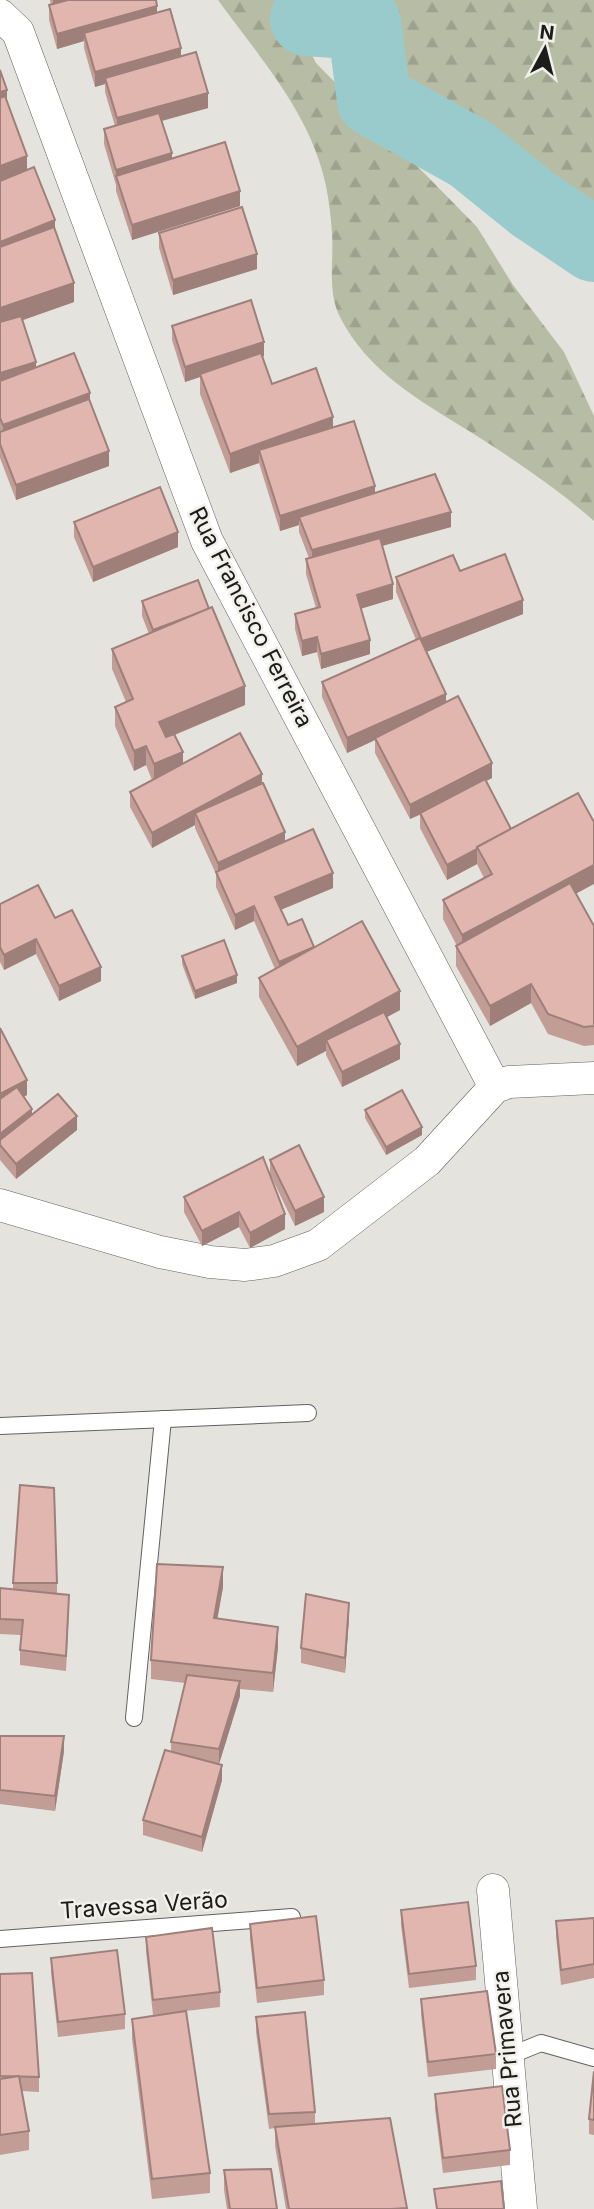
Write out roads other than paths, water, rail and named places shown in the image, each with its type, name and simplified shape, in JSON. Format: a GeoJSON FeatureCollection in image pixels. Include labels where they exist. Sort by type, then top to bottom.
{"type":"FeatureCollection","features":[{"type":"Feature","properties":{"kind":"street","name":"Rua Francisco Ferreira"},"geometry":{"type":"LineString","coordinates":[[0,15],[18,32],[207,541],[495,1087]]}},
{"type":"Feature","properties":{"kind":"street"},"geometry":{"type":"LineString","coordinates":[[0,1205],[160,1252],[210,1262],[245,1265],[274,1261],[318,1245],[427,1161],[495,1087],[509,1082],[594,1078]]}},
{"type":"Feature","properties":{"kind":"street","name":"Rua Primavera"},"geometry":{"type":"LineString","coordinates":[[493,1890],[521,2209]]}},
{"type":"Feature","properties":{"kind":"lane"},"geometry":{"type":"LineString","coordinates":[[0,1426],[308,1413]]}},
{"type":"Feature","properties":{"kind":"lane"},"geometry":{"type":"LineString","coordinates":[[134,1718],[163,1419]]}},
{"type":"Feature","properties":{"kind":"lane","name":"Travessa Verão"},"geometry":{"type":"LineString","coordinates":[[0,1939],[292,1917]]}},
{"type":"Feature","properties":{"kind":"lane"},"geometry":{"type":"LineString","coordinates":[[509,2056],[541,2043],[594,2058]]}},
{"type":"Feature","properties":{"kind":"waterway"},"geometry":{"type":"LineString","coordinates":[[315,0],[307,19],[364,23],[374,100],[471,154],[533,204],[594,245]]}}]}
